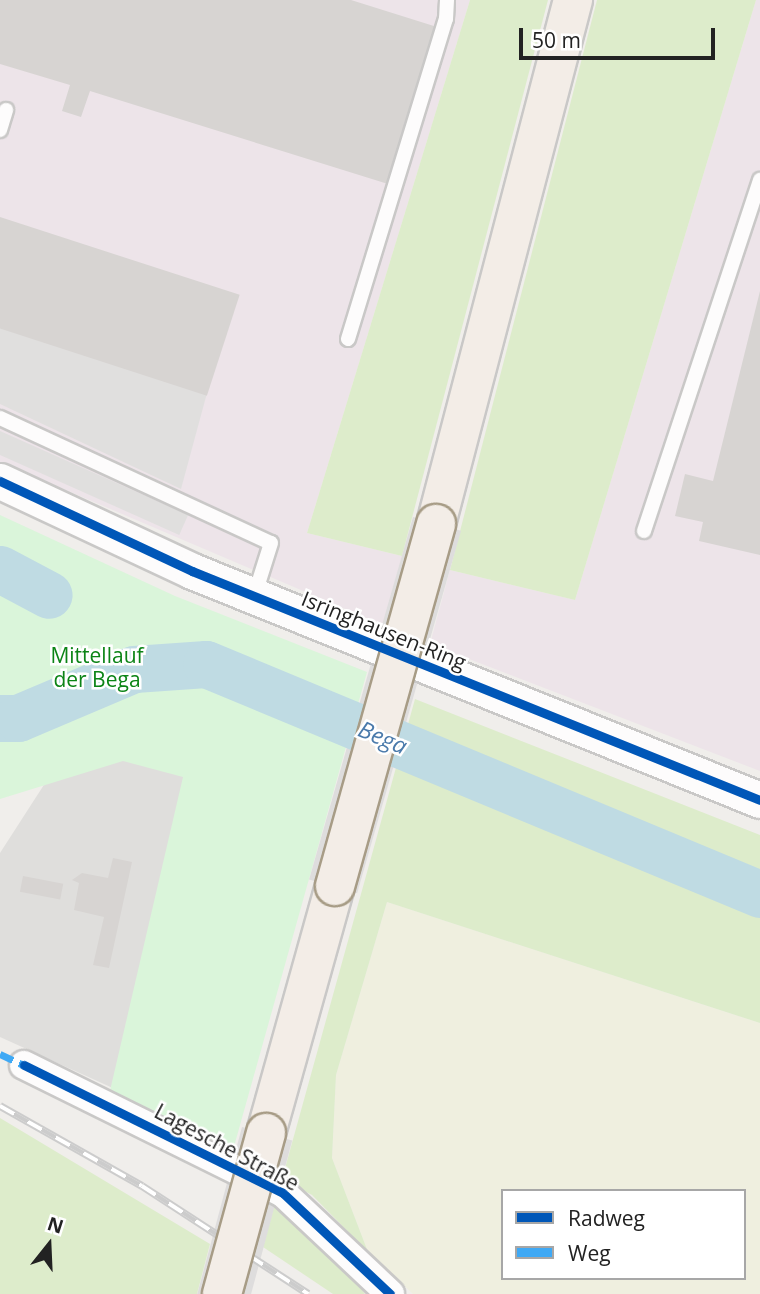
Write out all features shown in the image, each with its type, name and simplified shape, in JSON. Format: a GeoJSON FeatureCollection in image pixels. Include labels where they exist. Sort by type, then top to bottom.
{"type":"FeatureCollection","features":[{"type":"Feature","properties":{"kind":"main road"},"geometry":{"type":"LineString","coordinates":[[222,1294],[436,524],[573,0]]}},
{"type":"Feature","properties":{"kind":"street","name":"Isringhausen-Ring"},"geometry":{"type":"LineString","coordinates":[[0,481],[254,597],[760,800]]}},
{"type":"Feature","properties":{"kind":"street","name":"Lagesche Straße"},"geometry":{"type":"LineString","coordinates":[[24,1065],[283,1193],[390,1294]]}},
{"type":"Feature","properties":{"kind":"lane"},"geometry":{"type":"LineString","coordinates":[[348,339],[446,19],[447,0]]}},
{"type":"Feature","properties":{"kind":"lane"},"geometry":{"type":"LineString","coordinates":[[0,130],[6,110]]}},
{"type":"Feature","properties":{"kind":"lane"},"geometry":{"type":"LineString","coordinates":[[644,531],[760,180]]}},
{"type":"Feature","properties":{"kind":"lane"},"geometry":{"type":"LineString","coordinates":[[0,418],[271,543],[254,597]]}},
{"type":"Feature","properties":{"kind":"shaded area"},"geometry":{"type":"Polygon","coordinates":[[[0,0],[470,0],[307,533],[402,556],[383,625],[0,462],[0,0]]]}},
{"type":"Feature","properties":{"kind":"shaded area"},"geometry":{"type":"Polygon","coordinates":[[[756,0],[760,0],[760,771],[430,644],[450,570],[575,600],[756,0]]]}},
{"type":"Feature","properties":{"kind":"shaded area"},"geometry":{"type":"Polygon","coordinates":[[[0,328],[207,393],[181,489],[0,404],[0,328]]]}},
{"type":"Feature","properties":{"kind":"shaded area"},"geometry":{"type":"Polygon","coordinates":[[[0,431],[188,515],[179,535],[0,455],[0,431]]]}},
{"type":"Feature","properties":{"kind":"shaded area"},"geometry":{"type":"Polygon","coordinates":[[[69,746],[320,755],[210,1132],[0,1037],[0,853],[69,746]]]}},
{"type":"Feature","properties":{"kind":"green space"},"geometry":{"type":"Polygon","coordinates":[[[470,0],[548,0],[402,556],[307,533],[470,0]]]}},
{"type":"Feature","properties":{"kind":"green space"},"geometry":{"type":"Polygon","coordinates":[[[597,0],[756,0],[575,600],[450,570],[597,0]]]}},
{"type":"Feature","properties":{"kind":"green space","name":"Mittellauf der Bega"},"geometry":{"type":"Polygon","coordinates":[[[0,515],[175,596],[367,672],[228,1168],[109,1095],[183,777],[123,761],[0,799],[0,515]]]}},
{"type":"Feature","properties":{"kind":"green space"},"geometry":{"type":"Polygon","coordinates":[[[415,699],[760,835],[760,1023],[387,902],[336,1075],[332,1158],[368,1252],[312,1195],[282,1179],[415,699]]]}},
{"type":"Feature","properties":{"kind":"green space"},"geometry":{"type":"Polygon","coordinates":[[[387,902],[760,1023],[760,1294],[413,1294],[368,1252],[332,1158],[336,1075],[387,902]]]}},
{"type":"Feature","properties":{"kind":"green space"},"geometry":{"type":"Polygon","coordinates":[[[0,1118],[210,1244],[197,1294],[0,1294],[0,1118]]]}},
{"type":"Feature","properties":{"kind":"green space"},"geometry":{"type":"Polygon","coordinates":[[[275,1203],[323,1240],[365,1294],[333,1294],[263,1247],[275,1203]]]}},
{"type":"Feature","properties":{"kind":"pier"},"geometry":{"type":"Polygon","coordinates":[[[413,517],[461,531],[357,893],[309,879],[413,517]]]}},
{"type":"Feature","properties":{"kind":"pier"},"geometry":{"type":"Polygon","coordinates":[[[242,1127],[292,1140],[251,1294],[197,1294],[242,1127]]]}},
{"type":"Feature","properties":{"kind":"building"},"geometry":{"type":"Polygon","coordinates":[[[0,0],[351,0],[437,27],[388,184],[90,91],[81,117],[62,111],[70,85],[0,64],[0,0]]]}},
{"type":"Feature","properties":{"kind":"building"},"geometry":{"type":"Polygon","coordinates":[[[0,217],[240,295],[207,396],[0,328],[0,217]]]}},
{"type":"Feature","properties":{"kind":"building"},"geometry":{"type":"Polygon","coordinates":[[[760,291],[760,555],[699,541],[703,522],[675,516],[685,474],[713,481],[760,291]]]}},
{"type":"Feature","properties":{"kind":"building"},"geometry":{"type":"Polygon","coordinates":[[[113,858],[132,862],[109,968],[93,965],[104,917],[74,910],[79,883],[72,880],[82,873],[108,878],[113,858]]]}},
{"type":"Feature","properties":{"kind":"building"},"geometry":{"type":"Polygon","coordinates":[[[23,876],[63,884],[60,900],[20,892],[23,876]]]}},
{"type":"Feature","properties":{"kind":"waterway","name":"Bega"},"geometry":{"type":"LineString","coordinates":[[0,569],[49,595]]}},
{"type":"Feature","properties":{"kind":"waterway","name":"Bega"},"geometry":{"type":"LineString","coordinates":[[0,718],[18,718],[134,669],[206,664],[760,894]]}},
{"type":"Feature","properties":{"kind":"railway"},"geometry":{"type":"LineString","coordinates":[[0,1106],[142,1186],[308,1294]]}},
{"type":"Feature","properties":{"kind":"marked path"},"geometry":{"type":"LineString","coordinates":[[0,1054],[24,1065]]}},
{"type":"Feature","properties":{"kind":"cycle path"},"geometry":{"type":"LineString","coordinates":[[0,481],[192,571],[760,800]]}},
{"type":"Feature","properties":{"kind":"cycle path"},"geometry":{"type":"LineString","coordinates":[[24,1065],[283,1193],[390,1294]]}}]}
